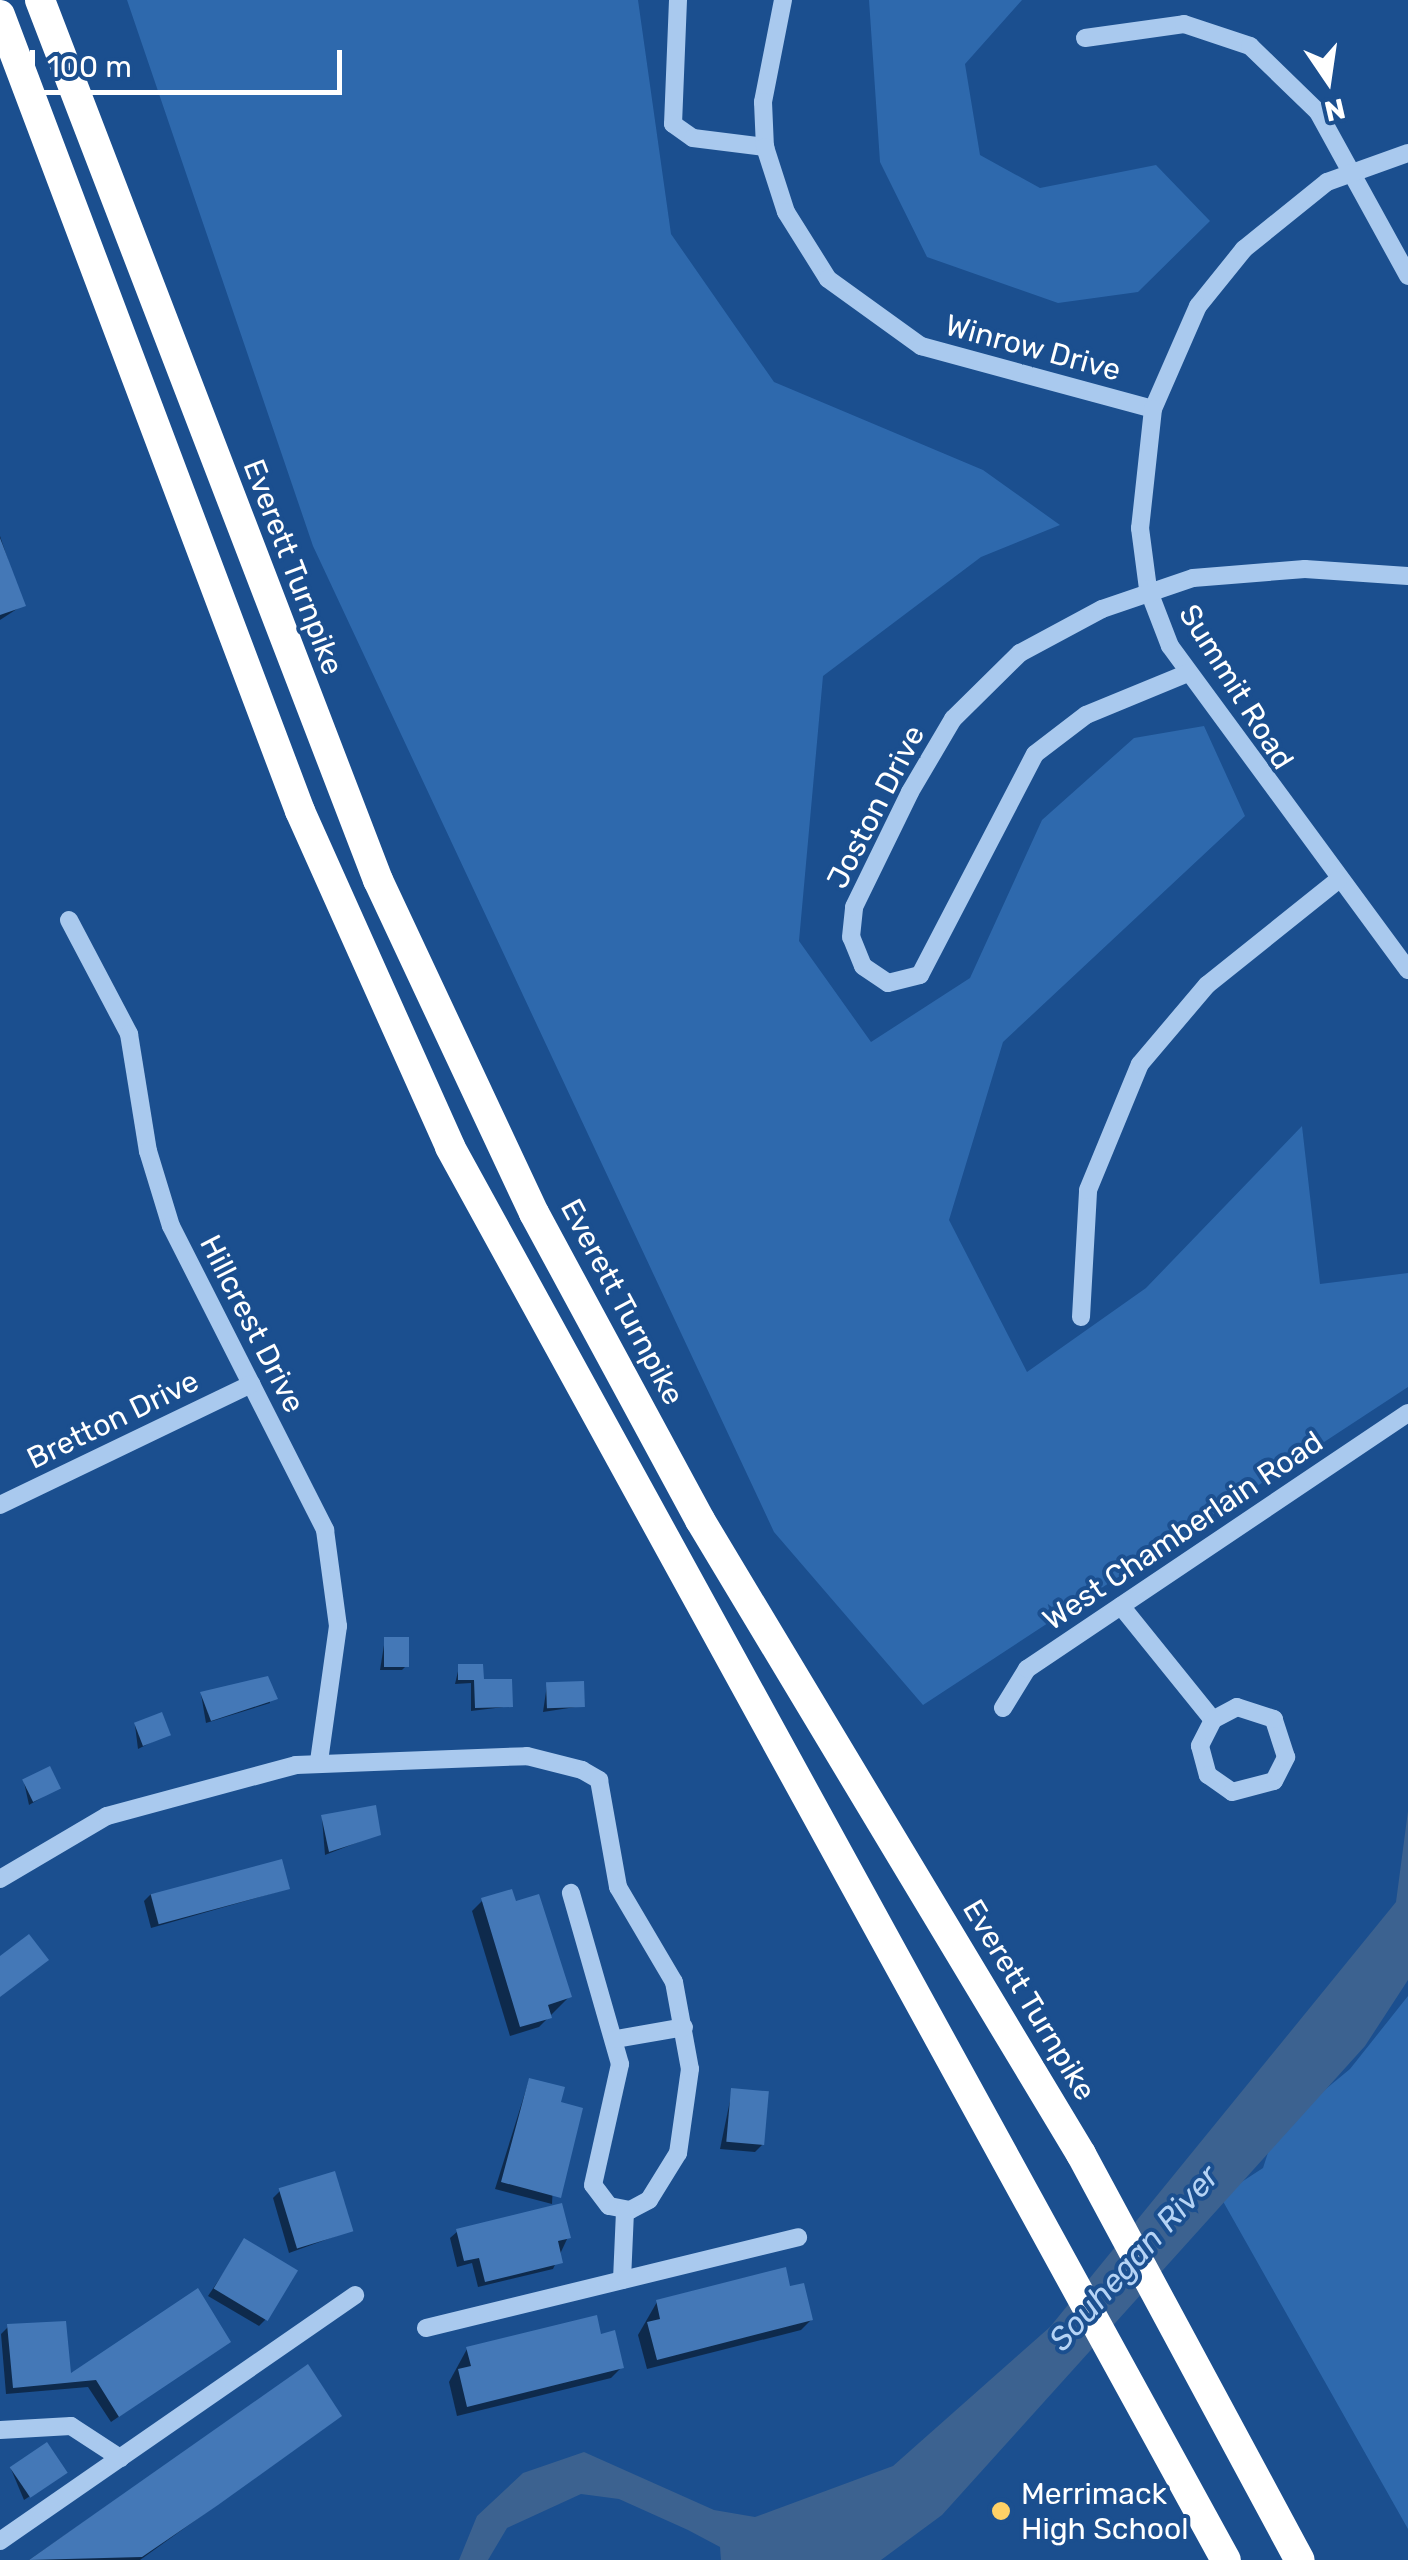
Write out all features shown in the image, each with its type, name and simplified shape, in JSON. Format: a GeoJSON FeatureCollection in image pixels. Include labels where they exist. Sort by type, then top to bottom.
{"type":"FeatureCollection","features":[{"type":"Feature","properties":{"kind":"highway","name":"Everett Turnpike"},"geometry":{"type":"LineString","coordinates":[[40,0],[378,880],[534,1213],[700,1520],[1080,2154],[1300,2560]]}},
{"type":"Feature","properties":{"kind":"highway"},"geometry":{"type":"LineString","coordinates":[[0,15],[300,811],[397,1036],[562,1364],[1226,2560]]}},
{"type":"Feature","properties":{"kind":"street"},"geometry":{"type":"LineString","coordinates":[[678,0],[673,124],[693,138],[765,147]]}},
{"type":"Feature","properties":{"kind":"street","name":"Winrow Drive"},"geometry":{"type":"LineString","coordinates":[[783,0],[763,102],[765,147],[786,212],[828,279],[884,326],[961,362],[1153,409]]}},
{"type":"Feature","properties":{"kind":"street"},"geometry":{"type":"LineString","coordinates":[[1085,38],[1184,24],[1234,36],[1300,90],[1354,170],[1381,240],[1408,276]]}},
{"type":"Feature","properties":{"kind":"street","name":"Summit Road"},"geometry":{"type":"LineString","coordinates":[[1408,152],[1354,170],[1274,222],[1218,277],[1179,339],[1153,409],[1140,528],[1148,590],[1188,672],[1408,970]]}},
{"type":"Feature","properties":{"kind":"street"},"geometry":{"type":"LineString","coordinates":[[1148,590],[1266,570],[1408,576]]}},
{"type":"Feature","properties":{"kind":"street","name":"Joston Drive"},"geometry":{"type":"LineString","coordinates":[[1148,590],[1020,653],[953,719],[854,907],[851,938],[863,966],[888,983],[920,976],[1035,754],[1086,715],[1188,672]]}},
{"type":"Feature","properties":{"kind":"street"},"geometry":{"type":"LineString","coordinates":[[1081,1317],[1088,1190],[1140,1064],[1223,970],[1338,880]]}},
{"type":"Feature","properties":{"kind":"street","name":"Hillcrest Drive"},"geometry":{"type":"LineString","coordinates":[[69,920],[126,1022],[162,1203],[331,1554],[338,1626],[319,1762]]}},
{"type":"Feature","properties":{"kind":"street","name":"Bretton Drive"},"geometry":{"type":"LineString","coordinates":[[0,1505],[250,1384]]}},
{"type":"Feature","properties":{"kind":"street","name":"West Chamberlain Road"},"geometry":{"type":"LineString","coordinates":[[1003,1708],[1027,1669],[1408,1413]]}},
{"type":"Feature","properties":{"kind":"street"},"geometry":{"type":"LineString","coordinates":[[1120,1606],[1213,1720]]}},
{"type":"Feature","properties":{"kind":"street"},"geometry":{"type":"LineString","coordinates":[[1237,1708],[1274,1720],[1286,1757],[1274,1781],[1247,1793],[1218,1786],[1200,1746],[1213,1720],[1237,1708]]}},
{"type":"Feature","properties":{"kind":"street"},"geometry":{"type":"LineString","coordinates":[[0,1879],[129,1808],[319,1762],[527,1756],[599,1780],[615,1878],[670,1969],[684,2028],[686,2132],[652,2196],[624,2210]]}},
{"type":"Feature","properties":{"kind":"street"},"geometry":{"type":"LineString","coordinates":[[571,1893],[616,2038],[618,2102],[592,2179],[600,2199],[624,2210]]}},
{"type":"Feature","properties":{"kind":"street"},"geometry":{"type":"LineString","coordinates":[[616,2038],[684,2028]]}},
{"type":"Feature","properties":{"kind":"street"},"geometry":{"type":"LineString","coordinates":[[622,2280],[624,2210]]}},
{"type":"Feature","properties":{"kind":"street"},"geometry":{"type":"LineString","coordinates":[[426,2328],[798,2238]]}},
{"type":"Feature","properties":{"kind":"street"},"geometry":{"type":"LineString","coordinates":[[0,2541],[355,2296]]}},
{"type":"Feature","properties":{"kind":"street"},"geometry":{"type":"LineString","coordinates":[[0,2430],[71,2426],[120,2458]]}},
{"type":"Feature","properties":{"kind":"shaded area"},"geometry":{"type":"Polygon","coordinates":[[[127,0],[638,0],[671,234],[774,382],[983,470],[1060,525],[981,557],[823,676],[799,941],[871,1042],[970,978],[1042,820],[1134,738],[1204,726],[1245,816],[1003,1042],[949,1220],[1027,1372],[1146,1288],[1302,1126],[1320,1284],[1408,1273],[1408,1387],[923,1705],[774,1532],[313,546],[127,0]]]}},
{"type":"Feature","properties":{"kind":"shaded area"},"geometry":{"type":"Polygon","coordinates":[[[869,0],[1022,0],[965,64],[980,155],[1040,188],[1156,165],[1210,221],[1138,292],[1058,303],[927,257],[880,162],[869,0]]]}},
{"type":"Feature","properties":{"kind":"shaded area"},"geometry":{"type":"Polygon","coordinates":[[[1408,1996],[1408,2529],[1220,2196],[1263,2168],[1275,2131],[1350,2069],[1408,1996]]]}},
{"type":"Feature","properties":{"kind":"water","name":"Souhegan River"},"geometry":{"type":"Polygon","coordinates":[[[1408,1811],[1408,1980],[1365,2046],[942,2515],[881,2560],[721,2560],[720,2547],[688,2530],[619,2499],[581,2494],[507,2528],[488,2560],[459,2560],[477,2516],[523,2473],[584,2452],[714,2510],[755,2517],[893,2466],[1050,2327],[1396,1902],[1408,1811]]]}},
{"type":"Feature","properties":{"kind":"building"},"geometry":{"type":"Polygon","coordinates":[[[0,538],[26,606],[0,615],[0,538]]]}},
{"type":"Feature","properties":{"kind":"building"},"geometry":{"type":"Polygon","coordinates":[[[384,1637],[409,1637],[409,1667],[384,1667],[384,1637]]]}},
{"type":"Feature","properties":{"kind":"building"},"geometry":{"type":"Polygon","coordinates":[[[458,1664],[483,1664],[484,1679],[512,1679],[513,1707],[475,1708],[474,1680],[458,1680],[458,1664]]]}},
{"type":"Feature","properties":{"kind":"building"},"geometry":{"type":"Polygon","coordinates":[[[268,1676],[278,1699],[211,1721],[200,1692],[268,1676]]]}},
{"type":"Feature","properties":{"kind":"building"},"geometry":{"type":"Polygon","coordinates":[[[584,1681],[585,1707],[547,1708],[546,1682],[584,1681]]]}},
{"type":"Feature","properties":{"kind":"building"},"geometry":{"type":"Polygon","coordinates":[[[162,1712],[171,1735],[143,1746],[134,1723],[162,1712]]]}},
{"type":"Feature","properties":{"kind":"building"},"geometry":{"type":"Polygon","coordinates":[[[50,1766],[61,1788],[33,1802],[22,1780],[50,1766]]]}},
{"type":"Feature","properties":{"kind":"building"},"geometry":{"type":"Polygon","coordinates":[[[376,1805],[381,1835],[329,1852],[321,1815],[376,1805]]]}},
{"type":"Feature","properties":{"kind":"building"},"geometry":{"type":"Polygon","coordinates":[[[282,1859],[290,1889],[159,1924],[151,1894],[282,1859]]]}},
{"type":"Feature","properties":{"kind":"building"},"geometry":{"type":"Polygon","coordinates":[[[512,1889],[516,1901],[539,1894],[572,1997],[548,2005],[552,2018],[520,2027],[481,1898],[512,1889]]]}},
{"type":"Feature","properties":{"kind":"building"},"geometry":{"type":"Polygon","coordinates":[[[29,1934],[49,1960],[0,1997],[0,1956],[29,1934]]]}},
{"type":"Feature","properties":{"kind":"building"},"geometry":{"type":"Polygon","coordinates":[[[529,2078],[565,2087],[561,2102],[583,2108],[561,2198],[501,2182],[529,2078]]]}},
{"type":"Feature","properties":{"kind":"building"},"geometry":{"type":"Polygon","coordinates":[[[731,2088],[769,2091],[764,2145],[726,2142],[731,2088]]]}},
{"type":"Feature","properties":{"kind":"building"},"geometry":{"type":"Polygon","coordinates":[[[335,2171],[353,2231],[297,2248],[279,2188],[335,2171]]]}},
{"type":"Feature","properties":{"kind":"building"},"geometry":{"type":"Polygon","coordinates":[[[562,2203],[571,2238],[558,2241],[563,2263],[485,2282],[479,2258],[464,2261],[456,2229],[562,2203]]]}},
{"type":"Feature","properties":{"kind":"building"},"geometry":{"type":"Polygon","coordinates":[[[244,2238],[298,2270],[268,2321],[214,2289],[244,2238]]]}},
{"type":"Feature","properties":{"kind":"building"},"geometry":{"type":"Polygon","coordinates":[[[786,2267],[790,2286],[804,2283],[813,2320],[657,2360],[647,2322],[660,2319],[656,2300],[786,2267]]]}},
{"type":"Feature","properties":{"kind":"building"},"geometry":{"type":"Polygon","coordinates":[[[198,2288],[231,2342],[119,2417],[96,2380],[13,2388],[7,2324],[66,2321],[71,2373],[198,2288]]]}},
{"type":"Feature","properties":{"kind":"building"},"geometry":{"type":"Polygon","coordinates":[[[597,2315],[601,2334],[615,2330],[624,2368],[467,2407],[458,2369],[471,2366],[466,2347],[597,2315]]]}},
{"type":"Feature","properties":{"kind":"building"},"geometry":{"type":"Polygon","coordinates":[[[308,2364],[342,2416],[218,2505],[142,2557],[29,2560],[308,2364]]]}},
{"type":"Feature","properties":{"kind":"building"},"geometry":{"type":"Polygon","coordinates":[[[47,2442],[68,2473],[30,2498],[10,2467],[47,2442]]]}},
{"type":"Feature","properties":{"kind":"place","name":"Merrimack High School"},"geometry":{"type":"Point","coordinates":[1001,2511]}}]}
